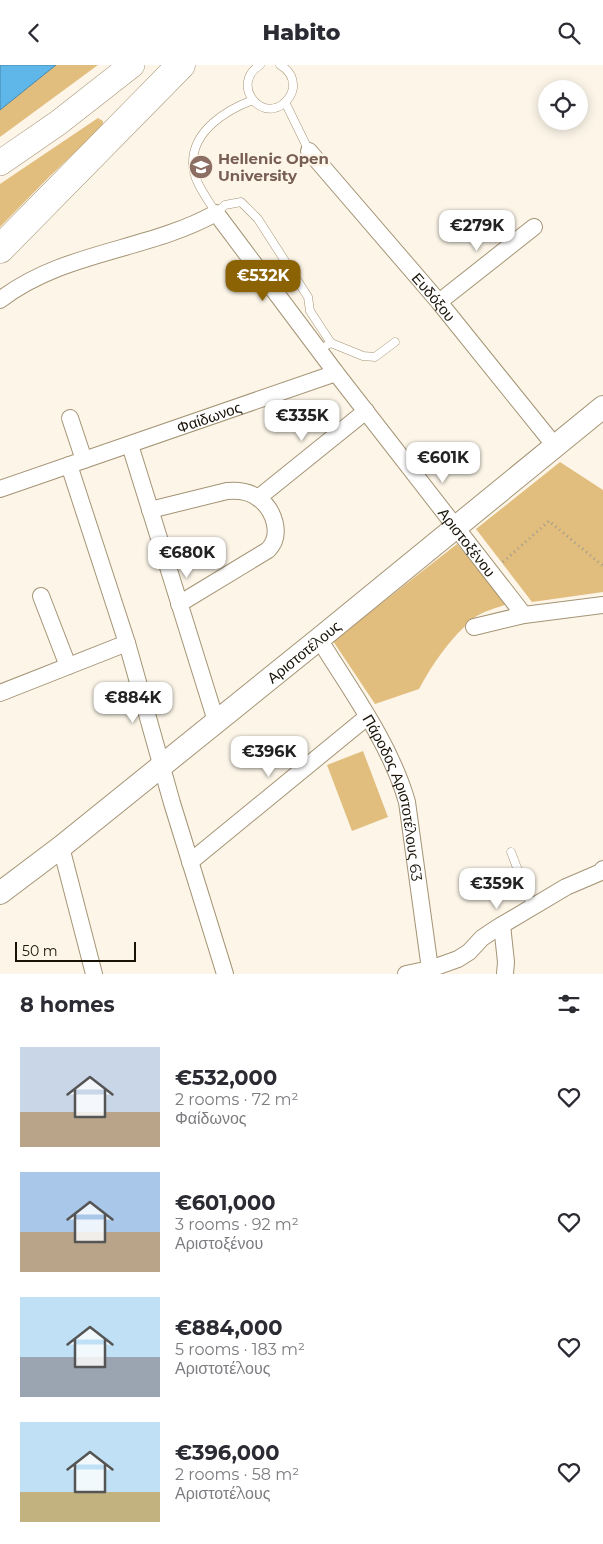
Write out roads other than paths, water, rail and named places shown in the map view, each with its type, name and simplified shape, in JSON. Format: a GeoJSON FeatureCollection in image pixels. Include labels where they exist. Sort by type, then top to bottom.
{"type":"FeatureCollection","features":[{"type":"Feature","properties":{"kind":"highway"},"geometry":{"type":"LineString","coordinates":[[0,249],[181,65]]}},
{"type":"Feature","properties":{"kind":"main road"},"geometry":{"type":"LineString","coordinates":[[0,163],[58,123],[132,65]]}},
{"type":"Feature","properties":{"kind":"main road","name":"Αριστοτέλους"},"geometry":{"type":"LineString","coordinates":[[0,893],[62,847],[603,407]]}},
{"type":"Feature","properties":{"kind":"street","name":"Ευδόξου"},"geometry":{"type":"LineString","coordinates":[[309,151],[438,302],[555,445]]}},
{"type":"Feature","properties":{"kind":"street"},"geometry":{"type":"LineString","coordinates":[[0,300],[41,275],[76,261],[185,228],[216,213],[324,346],[336,373]]}},
{"type":"Feature","properties":{"kind":"street"},"geometry":{"type":"LineString","coordinates":[[438,302],[534,227]]}},
{"type":"Feature","properties":{"kind":"street","name":"Αριστοξένου"},"geometry":{"type":"LineString","coordinates":[[336,373],[524,615]]}},
{"type":"Feature","properties":{"kind":"street","name":"Φαίδωνος"},"geometry":{"type":"LineString","coordinates":[[0,489],[336,373]]}},
{"type":"Feature","properties":{"kind":"street"},"geometry":{"type":"LineString","coordinates":[[258,498],[366,411]]}},
{"type":"Feature","properties":{"kind":"street"},"geometry":{"type":"LineString","coordinates":[[70,418],[76,463],[190,863],[225,974]]}},
{"type":"Feature","properties":{"kind":"street"},"geometry":{"type":"LineString","coordinates":[[130,445],[216,721]]}},
{"type":"Feature","properties":{"kind":"street"},"geometry":{"type":"LineString","coordinates":[[150,510],[234,491],[246,492],[258,498],[271,514],[275,523],[276,537],[272,546],[262,555],[179,604]]}},
{"type":"Feature","properties":{"kind":"street"},"geometry":{"type":"LineString","coordinates":[[41,596],[68,666]]}},
{"type":"Feature","properties":{"kind":"street"},"geometry":{"type":"LineString","coordinates":[[474,627],[524,615],[603,605]]}},
{"type":"Feature","properties":{"kind":"street","name":"Πάροδος Αριστοτέλους 63"},"geometry":{"type":"LineString","coordinates":[[319,639],[387,751],[407,802],[430,969]]}},
{"type":"Feature","properties":{"kind":"street"},"geometry":{"type":"LineString","coordinates":[[0,693],[127,643]]}},
{"type":"Feature","properties":{"kind":"street"},"geometry":{"type":"LineString","coordinates":[[190,863],[367,717]]}},
{"type":"Feature","properties":{"kind":"street"},"geometry":{"type":"LineString","coordinates":[[62,847],[94,974]]}},
{"type":"Feature","properties":{"kind":"street"},"geometry":{"type":"LineString","coordinates":[[406,974],[450,963],[463,956],[489,933],[502,925],[566,887],[601,872],[603,869]]}},
{"type":"Feature","properties":{"kind":"street"},"geometry":{"type":"LineString","coordinates":[[502,925],[506,962],[505,974]]}},
{"type":"Feature","properties":{"kind":"lane"},"geometry":{"type":"LineString","coordinates":[[260,65],[251,73],[247,87],[253,100],[258,105],[272,108],[285,102],[292,90],[290,68],[280,65]]}},
{"type":"Feature","properties":{"kind":"lane"},"geometry":{"type":"LineString","coordinates":[[253,100],[238,106],[215,121],[206,129],[195,150],[193,165],[199,184],[216,213],[225,205],[241,202],[258,219],[308,297],[310,311],[324,346],[363,356],[376,357],[395,342]]}},
{"type":"Feature","properties":{"kind":"lane"},"geometry":{"type":"LineString","coordinates":[[285,102],[309,151]]}},
{"type":"Feature","properties":{"kind":"lane"},"geometry":{"type":"LineString","coordinates":[[512,852],[532,907]]}},
{"type":"Feature","properties":{"kind":"water"},"geometry":{"type":"Polygon","coordinates":[[[0,65],[56,65],[0,110],[0,65]]]}},
{"type":"Feature","properties":{"kind":"place","name":"Hellenic Open University"},"geometry":{"type":"Point","coordinates":[201,167]}}]}
